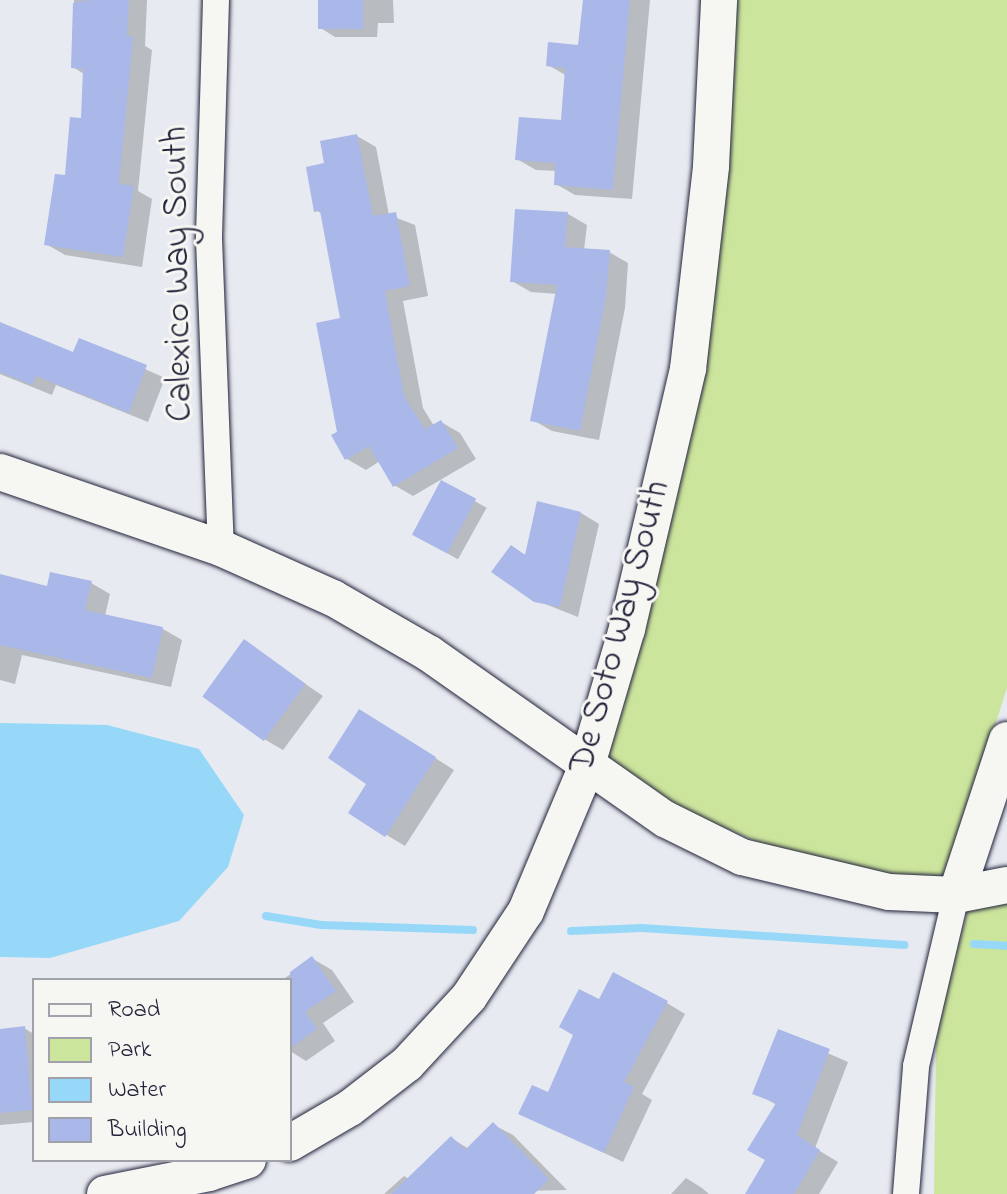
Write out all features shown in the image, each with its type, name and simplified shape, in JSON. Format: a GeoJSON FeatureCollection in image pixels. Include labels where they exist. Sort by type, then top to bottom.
{"type":"FeatureCollection","features":[{"type":"Feature","properties":{"kind":"street","name":"Calexico Way South"},"geometry":{"type":"LineString","coordinates":[[216,0],[209,239],[221,548]]}},
{"type":"Feature","properties":{"kind":"street","name":"De Soto Way South"},"geometry":{"type":"LineString","coordinates":[[292,1142],[350,1108],[407,1064],[469,997],[526,911],[586,768],[627,629],[688,369],[711,166],[719,0]]}},
{"type":"Feature","properties":{"kind":"street"},"geometry":{"type":"LineString","coordinates":[[0,472],[221,548],[333,598],[430,654],[586,768],[665,819],[742,857],[889,892],[956,895],[1007,885]]}},
{"type":"Feature","properties":{"kind":"street"},"geometry":{"type":"LineString","coordinates":[[906,1194],[916,1066],[956,895],[1007,740]]}},
{"type":"Feature","properties":{"kind":"street"},"geometry":{"type":"LineString","coordinates":[[105,1194],[209,1173],[242,1162]]}},
{"type":"Feature","properties":{"kind":"green space"},"geometry":{"type":"Polygon","coordinates":[[[736,0],[1007,0],[1007,688],[945,881],[895,878],[844,868],[753,840],[668,803],[613,766],[604,748],[736,0]]]}},
{"type":"Feature","properties":{"kind":"green space"},"geometry":{"type":"Polygon","coordinates":[[[1007,900],[1007,1194],[934,1194],[936,1046],[945,991],[969,907],[1007,900]]]}},
{"type":"Feature","properties":{"kind":"water"},"geometry":{"type":"Polygon","coordinates":[[[0,723],[107,725],[199,749],[244,815],[228,867],[179,921],[50,958],[0,957],[0,723]]]}},
{"type":"Feature","properties":{"kind":"building"},"geometry":{"type":"Polygon","coordinates":[[[129,0],[127,36],[133,37],[119,184],[134,186],[123,257],[44,245],[55,174],[65,175],[70,117],[81,118],[83,69],[71,68],[73,3],[129,0]]]}},
{"type":"Feature","properties":{"kind":"building"},"geometry":{"type":"Polygon","coordinates":[[[318,0],[363,0],[363,29],[318,29],[318,0]]]}},
{"type":"Feature","properties":{"kind":"building"},"geometry":{"type":"Polygon","coordinates":[[[583,0],[630,0],[613,190],[554,185],[555,163],[515,160],[519,117],[561,120],[565,68],[546,66],[548,42],[578,45],[583,0]]]}},
{"type":"Feature","properties":{"kind":"building"},"geometry":{"type":"Polygon","coordinates":[[[357,134],[373,216],[396,212],[410,286],[385,291],[404,396],[425,429],[441,420],[458,448],[393,487],[369,446],[345,460],[331,435],[337,432],[316,323],[340,318],[320,211],[314,212],[306,167],[324,163],[320,141],[357,134]]]}},
{"type":"Feature","properties":{"kind":"building"},"geometry":{"type":"Polygon","coordinates":[[[515,209],[568,212],[565,247],[610,250],[606,296],[580,431],[530,421],[557,285],[510,282],[515,209]]]}},
{"type":"Feature","properties":{"kind":"building"},"geometry":{"type":"Polygon","coordinates":[[[0,322],[73,352],[79,338],[147,365],[129,413],[36,376],[32,385],[0,372],[0,322]]]}},
{"type":"Feature","properties":{"kind":"building"},"geometry":{"type":"Polygon","coordinates":[[[441,480],[476,499],[447,554],[412,535],[441,480]]]}},
{"type":"Feature","properties":{"kind":"building"},"geometry":{"type":"Polygon","coordinates":[[[537,501],[581,512],[560,607],[534,602],[491,572],[511,545],[525,555],[537,501]]]}},
{"type":"Feature","properties":{"kind":"building"},"geometry":{"type":"Polygon","coordinates":[[[50,572],[92,581],[85,610],[163,627],[152,678],[0,645],[0,574],[47,586],[50,572]]]}},
{"type":"Feature","properties":{"kind":"building"},"geometry":{"type":"Polygon","coordinates":[[[244,639],[305,684],[264,741],[202,696],[244,639]]]}},
{"type":"Feature","properties":{"kind":"building"},"geometry":{"type":"Polygon","coordinates":[[[359,709],[436,757],[385,837],[348,813],[366,784],[328,758],[359,709]]]}},
{"type":"Feature","properties":{"kind":"building"},"geometry":{"type":"Polygon","coordinates":[[[312,956],[336,991],[305,1012],[317,1029],[292,1047],[292,978],[290,972],[312,956]]]}},
{"type":"Feature","properties":{"kind":"building"},"geometry":{"type":"Polygon","coordinates":[[[613,972],[668,1001],[624,1082],[634,1087],[604,1153],[518,1114],[532,1085],[548,1092],[573,1035],[559,1027],[579,989],[599,999],[613,972]]]}},
{"type":"Feature","properties":{"kind":"building"},"geometry":{"type":"Polygon","coordinates":[[[25,1026],[32,1110],[0,1113],[0,1029],[25,1026]]]}},
{"type":"Feature","properties":{"kind":"building"},"geometry":{"type":"Polygon","coordinates":[[[778,1029],[830,1049],[797,1135],[820,1150],[794,1194],[745,1194],[765,1160],[747,1150],[776,1103],[752,1094],[778,1029]]]}},
{"type":"Feature","properties":{"kind":"building"},"geometry":{"type":"Polygon","coordinates":[[[493,1122],[549,1179],[534,1194],[391,1194],[451,1136],[465,1150],[493,1122]]]}},
{"type":"Feature","properties":{"kind":"waterway"},"geometry":{"type":"LineString","coordinates":[[266,916],[321,925],[473,930]]}},
{"type":"Feature","properties":{"kind":"waterway"},"geometry":{"type":"LineString","coordinates":[[571,931],[642,928],[904,945]]}},
{"type":"Feature","properties":{"kind":"waterway"},"geometry":{"type":"LineString","coordinates":[[974,944],[1007,946]]}}]}
